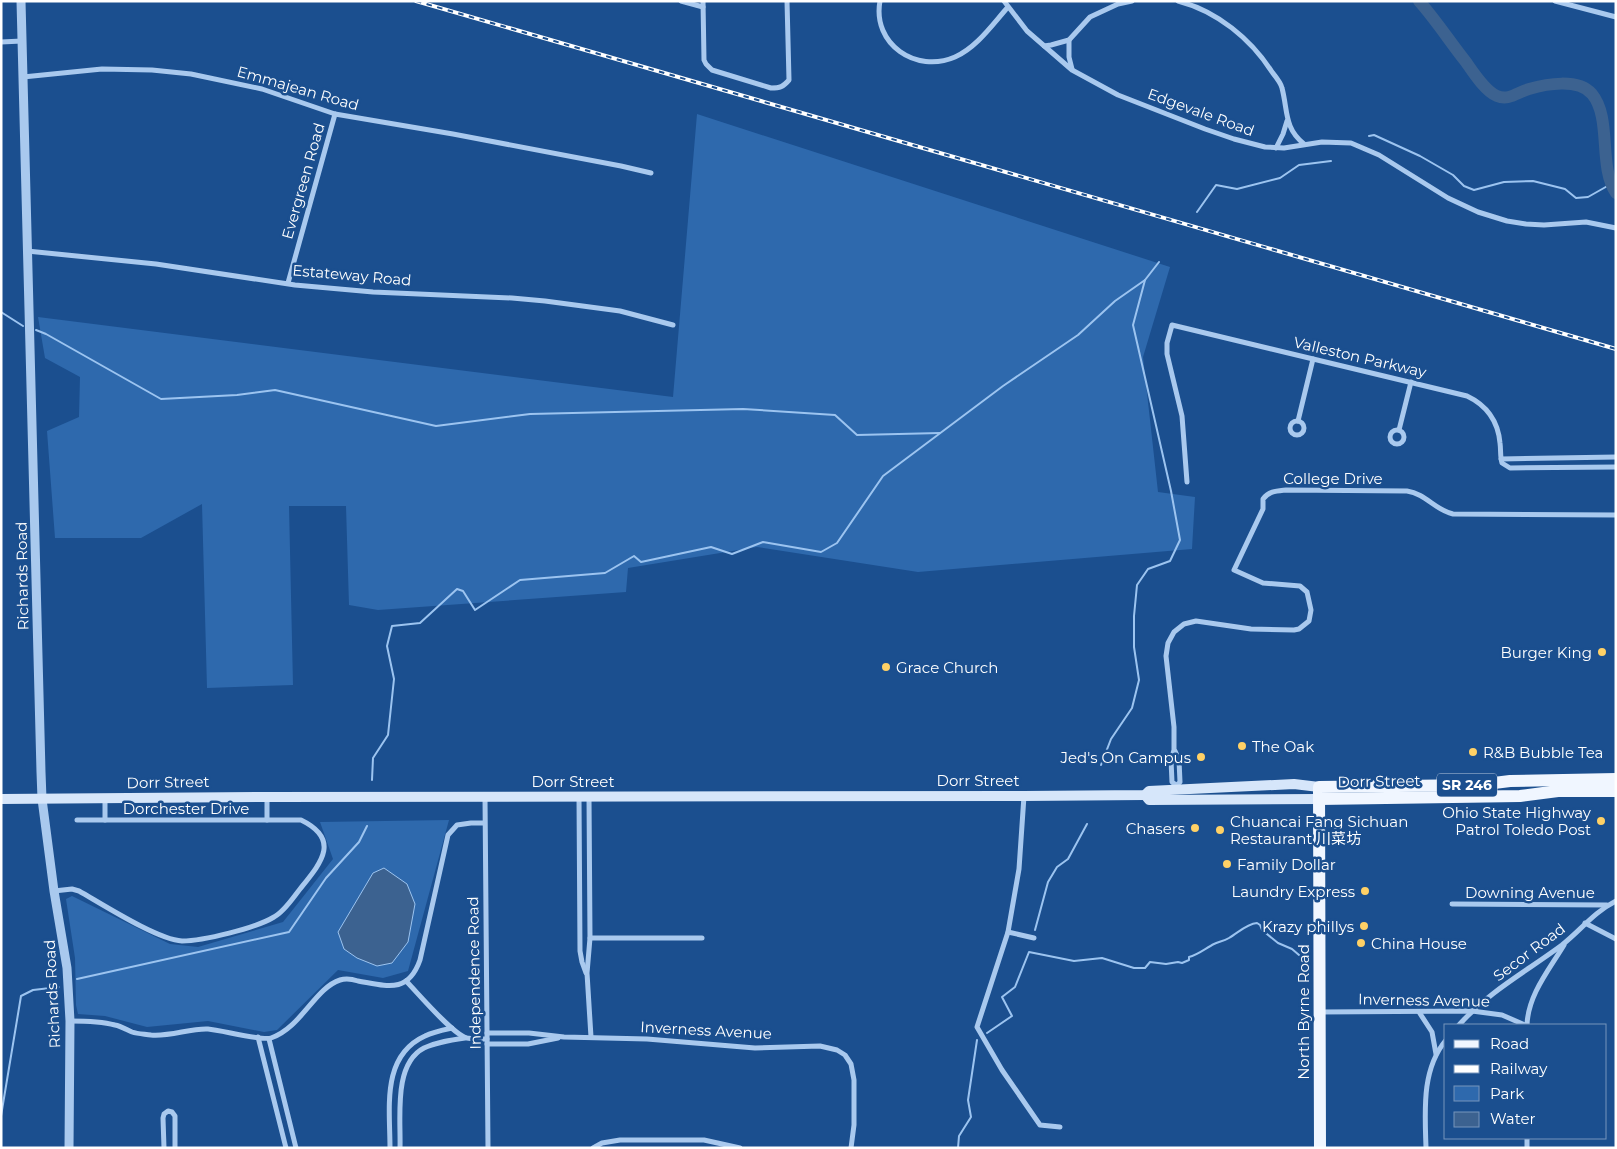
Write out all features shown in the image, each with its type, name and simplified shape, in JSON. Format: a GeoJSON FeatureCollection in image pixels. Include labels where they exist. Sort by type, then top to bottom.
{"type":"FeatureCollection","features":[{"type":"Feature","properties":{"kind":"main road","name":"Dorr Street"},"geometry":{"type":"LineString","coordinates":[[1144,795],[1149,800],[1478,785],[1510,781],[1616,779]]}},
{"type":"Feature","properties":{"kind":"main road","name":"Dorr Street"},"geometry":{"type":"LineString","coordinates":[[1,799],[1144,795],[1149,791],[1176,788],[1294,784],[1319,793],[1520,796],[1558,791],[1616,791]]}},
{"type":"Feature","properties":{"kind":"main road","name":"North Byrne Road"},"geometry":{"type":"LineString","coordinates":[[1319,793],[1320,1148]]}},
{"type":"Feature","properties":{"kind":"street","name":"Richards Road"},"geometry":{"type":"LineString","coordinates":[[21,1],[42,799],[54,891],[67,968],[70,1020],[69,1148]]}},
{"type":"Feature","properties":{"kind":"street"},"geometry":{"type":"LineString","coordinates":[[681,1],[703,4],[704,60],[712,70],[771,88],[780,88],[789,80],[787,1]]}},
{"type":"Feature","properties":{"kind":"street"},"geometry":{"type":"LineString","coordinates":[[880,1],[879,20],[888,42],[913,59],[926,62],[942,61],[955,57],[974,44],[1008,7]]}},
{"type":"Feature","properties":{"kind":"street","name":"Edgevale Road"},"geometry":{"type":"LineString","coordinates":[[1004,1],[1027,31],[1072,70],[1118,95],[1187,122],[1234,139],[1264,147],[1276,148],[1342,142],[1359,146],[1379,154],[1448,198],[1478,212],[1507,221],[1544,225],[1586,222],[1616,228]]}},
{"type":"Feature","properties":{"kind":"street"},"geometry":{"type":"LineString","coordinates":[[1044,46],[1051,46],[1069,40],[1090,18],[1118,4],[1132,1]]}},
{"type":"Feature","properties":{"kind":"street"},"geometry":{"type":"LineString","coordinates":[[1178,1],[1196,7],[1231,28],[1242,36],[1266,61],[1282,86],[1287,121],[1294,134],[1304,144]]}},
{"type":"Feature","properties":{"kind":"street"},"geometry":{"type":"LineString","coordinates":[[1555,1],[1616,17]]}},
{"type":"Feature","properties":{"kind":"street"},"geometry":{"type":"LineString","coordinates":[[1069,40],[1069,57],[1072,70]]}},
{"type":"Feature","properties":{"kind":"street"},"geometry":{"type":"LineString","coordinates":[[1,42],[22,41]]}},
{"type":"Feature","properties":{"kind":"street","name":"Emmajean Road"},"geometry":{"type":"LineString","coordinates":[[23,77],[102,70],[152,70],[191,74],[262,89],[335,114],[462,135],[651,173]]}},
{"type":"Feature","properties":{"kind":"street","name":"Evergreen Road"},"geometry":{"type":"LineString","coordinates":[[288,283],[335,114]]}},
{"type":"Feature","properties":{"kind":"street"},"geometry":{"type":"LineString","coordinates":[[1276,148],[1287,121]]}},
{"type":"Feature","properties":{"kind":"street","name":"Estateway Road"},"geometry":{"type":"LineString","coordinates":[[27,251],[156,264],[294,285],[373,292],[532,299],[620,311],[673,325]]}},
{"type":"Feature","properties":{"kind":"street","name":"Valleston Parkway"},"geometry":{"type":"LineString","coordinates":[[1188,482],[1184,426],[1167,354],[1167,343],[1172,325],[1467,396],[1485,408],[1493,418],[1498,430],[1501,459]]}},
{"type":"Feature","properties":{"kind":"street"},"geometry":{"type":"LineString","coordinates":[[1298,421],[1313,358]]}},
{"type":"Feature","properties":{"kind":"street"},"geometry":{"type":"LineString","coordinates":[[1399,430],[1410,382]]}},
{"type":"Feature","properties":{"kind":"street"},"geometry":{"type":"LineString","coordinates":[[1616,457],[1501,459],[1502,463],[1510,468],[1616,467]]}},
{"type":"Feature","properties":{"kind":"street"},"geometry":{"type":"LineString","coordinates":[[1562,458],[1562,468]]}},
{"type":"Feature","properties":{"kind":"street","name":"College Drive"},"geometry":{"type":"LineString","coordinates":[[1176,788],[1172,782],[1171,760],[1174,750],[1173,714],[1166,656],[1168,643],[1174,632],[1184,624],[1196,621],[1237,628],[1294,630],[1303,627],[1311,616],[1307,592],[1304,588],[1300,586],[1263,583],[1234,570],[1263,509],[1263,499],[1267,494],[1286,490],[1407,491],[1421,495],[1440,509],[1453,514],[1616,515]]}},
{"type":"Feature","properties":{"kind":"street"},"geometry":{"type":"LineString","coordinates":[[1024,796],[1019,869],[1008,932],[977,1027],[1002,1070],[1040,1125],[1060,1127]]}},
{"type":"Feature","properties":{"kind":"street","name":"Dorchester Drive"},"geometry":{"type":"LineString","coordinates":[[267,797],[267,820]]}},
{"type":"Feature","properties":{"kind":"street","name":"Independence Road"},"geometry":{"type":"LineString","coordinates":[[485,797],[488,1148]]}},
{"type":"Feature","properties":{"kind":"street"},"geometry":{"type":"LineString","coordinates":[[584,797],[590,932],[586,973],[591,1037]]}},
{"type":"Feature","properties":{"kind":"street"},"geometry":{"type":"LineString","coordinates":[[584,797],[580,947],[586,973]]}},
{"type":"Feature","properties":{"kind":"street","name":"Dorchester Drive"},"geometry":{"type":"LineString","coordinates":[[105,799],[105,820]]}},
{"type":"Feature","properties":{"kind":"street","name":"Dorchester Drive"},"geometry":{"type":"LineString","coordinates":[[54,891],[72,889],[79,891],[158,934],[180,941],[199,939],[260,924],[276,916],[314,871],[322,860],[325,851],[324,841],[319,832],[301,820],[77,820]]}},
{"type":"Feature","properties":{"kind":"street"},"geometry":{"type":"LineString","coordinates":[[70,1020],[116,1025],[134,1033],[154,1035],[206,1029],[269,1039],[281,1034],[293,1024],[328,985],[348,978],[385,986],[395,986],[406,981],[416,972],[420,960],[448,835],[457,825],[484,823]]}},
{"type":"Feature","properties":{"kind":"street","name":"Secor Road"},"geometry":{"type":"LineString","coordinates":[[1460,1024],[1490,996],[1567,941],[1608,905],[1616,901]]}},
{"type":"Feature","properties":{"kind":"street","name":"Downing Avenue"},"geometry":{"type":"LineString","coordinates":[[1452,904],[1608,905]]}},
{"type":"Feature","properties":{"kind":"street"},"geometry":{"type":"LineString","coordinates":[[1585,924],[1616,939]]}},
{"type":"Feature","properties":{"kind":"street"},"geometry":{"type":"LineString","coordinates":[[580,932],[590,932]]}},
{"type":"Feature","properties":{"kind":"street"},"geometry":{"type":"LineString","coordinates":[[1008,932],[1034,938]]}},
{"type":"Feature","properties":{"kind":"street"},"geometry":{"type":"LineString","coordinates":[[590,938],[702,938]]}},
{"type":"Feature","properties":{"kind":"street"},"geometry":{"type":"LineString","coordinates":[[1526,1024],[1528,1012],[1536,991],[1567,941]]}},
{"type":"Feature","properties":{"kind":"street"},"geometry":{"type":"LineString","coordinates":[[580,947],[590,947]]}},
{"type":"Feature","properties":{"kind":"street"},"geometry":{"type":"LineString","coordinates":[[406,981],[452,1028],[465,1038]]}},
{"type":"Feature","properties":{"kind":"street","name":"Inverness Avenue"},"geometry":{"type":"LineString","coordinates":[[1320,1012],[1472,1011],[1502,1015],[1524,1024]]}},
{"type":"Feature","properties":{"kind":"street"},"geometry":{"type":"LineString","coordinates":[[1419,1012],[1426,1020],[1432,1032],[1436,1054]]}},
{"type":"Feature","properties":{"kind":"street"},"geometry":{"type":"LineString","coordinates":[[390,1148],[390,1087],[395,1068],[401,1057],[417,1040],[452,1028]]}},
{"type":"Feature","properties":{"kind":"street","name":"Inverness Avenue"},"geometry":{"type":"LineString","coordinates":[[487,1039],[529,1034],[700,1042],[755,1048],[820,1046],[837,1050],[845,1055],[851,1064],[854,1080],[852,1148]]}},
{"type":"Feature","properties":{"kind":"street"},"geometry":{"type":"LineString","coordinates":[[258,1037],[286,1148]]}},
{"type":"Feature","properties":{"kind":"street","name":"Inverness Avenue"},"geometry":{"type":"LineString","coordinates":[[400,1148],[401,1088],[404,1074],[411,1060],[423,1049],[440,1042],[465,1038],[528,1044],[564,1037]]}},
{"type":"Feature","properties":{"kind":"street"},"geometry":{"type":"LineString","coordinates":[[269,1039],[296,1148]]}},
{"type":"Feature","properties":{"kind":"street"},"geometry":{"type":"LineString","coordinates":[[1426,1148],[1427,1085],[1436,1054],[1444,1043]]}},
{"type":"Feature","properties":{"kind":"street"},"geometry":{"type":"LineString","coordinates":[[164,1148],[163,1118],[164,1114],[169,1111],[175,1116],[175,1148]]}},
{"type":"Feature","properties":{"kind":"street"},"geometry":{"type":"LineString","coordinates":[[593,1148],[611,1140],[704,1140],[740,1148]]}},
{"type":"Feature","properties":{"kind":"green space"},"geometry":{"type":"Polygon","coordinates":[[[697,114],[1170,267],[1143,357],[1158,492],[1195,497],[1192,549],[918,572],[757,547],[628,568],[626,592],[378,610],[349,605],[346,506],[289,506],[293,685],[207,688],[202,504],[141,538],[55,538],[47,431],[79,417],[80,377],[45,358],[38,317],[673,397],[697,114]]]}},
{"type":"Feature","properties":{"kind":"green space"},"geometry":{"type":"Polygon","coordinates":[[[449,820],[408,971],[383,978],[338,970],[277,1030],[264,1032],[208,1021],[147,1027],[105,1016],[78,1014],[76,1005],[75,958],[66,899],[72,896],[170,944],[198,947],[283,922],[333,859],[320,822],[449,820]]]}},
{"type":"Feature","properties":{"kind":"water"},"geometry":{"type":"Polygon","coordinates":[[[384,868],[407,884],[415,904],[408,942],[392,963],[377,966],[357,958],[344,949],[338,932],[373,873],[384,868]]]}},
{"type":"Feature","properties":{"kind":"waterway"},"geometry":{"type":"LineString","coordinates":[[1419,1],[1480,81],[1493,94],[1509,97],[1525,90],[1553,84],[1579,86],[1592,94],[1602,116],[1607,170],[1616,193]]}},
{"type":"Feature","properties":{"kind":"waterway"},"geometry":{"type":"LineString","coordinates":[[1369,136],[1374,135],[1420,156],[1453,175],[1464,186],[1474,190],[1504,182],[1533,181],[1565,189],[1576,198],[1588,197],[1611,184]]}},
{"type":"Feature","properties":{"kind":"waterway"},"geometry":{"type":"LineString","coordinates":[[1197,212],[1216,185],[1237,189],[1280,178],[1299,165],[1331,161]]}},
{"type":"Feature","properties":{"kind":"waterway"},"geometry":{"type":"LineString","coordinates":[[1101,765],[1111,739],[1132,708],[1139,680],[1134,647],[1137,585],[1148,569],[1170,561],[1180,540],[1171,491],[1133,325],[1145,280],[1159,262]]}},
{"type":"Feature","properties":{"kind":"waterway"},"geometry":{"type":"LineString","coordinates":[[372,780],[373,758],[388,735],[394,679],[387,646],[392,626],[420,623],[457,589],[463,591],[475,610],[520,580],[605,573],[634,556],[641,562],[711,547],[732,554],[763,542],[821,552],[837,543],[883,476],[1003,386],[1078,335],[1115,301],[1145,280]]}},
{"type":"Feature","properties":{"kind":"waterway"},"geometry":{"type":"LineString","coordinates":[[1,312],[23,326]]}},
{"type":"Feature","properties":{"kind":"waterway"},"geometry":{"type":"LineString","coordinates":[[36,330],[161,399],[237,395],[275,390],[436,426],[530,414],[743,409],[835,415],[857,435],[940,433]]}},
{"type":"Feature","properties":{"kind":"waterway"},"geometry":{"type":"LineString","coordinates":[[1035,930],[1048,882],[1057,867],[1068,859],[1087,824]]}},
{"type":"Feature","properties":{"kind":"waterway"},"geometry":{"type":"LineString","coordinates":[[77,979],[289,932],[326,878],[359,842],[367,826]]}},
{"type":"Feature","properties":{"kind":"waterway"},"geometry":{"type":"LineString","coordinates":[[987,1033],[1012,1016],[1002,997],[1015,987],[1029,952],[1074,961],[1102,958],[1134,968],[1145,968],[1150,962],[1182,963],[1189,960],[1189,957],[1227,939],[1249,925],[1257,923],[1262,930],[1278,943],[1292,949],[1299,955]]}},
{"type":"Feature","properties":{"kind":"waterway"},"geometry":{"type":"LineString","coordinates":[[1,1116],[21,996],[33,990],[59,987]]}},
{"type":"Feature","properties":{"kind":"waterway"},"geometry":{"type":"LineString","coordinates":[[958,1148],[959,1136],[971,1117],[968,1100],[977,1040]]}},
{"type":"Feature","properties":{"kind":"railway"},"geometry":{"type":"LineString","coordinates":[[416,1],[1616,349]]}},
{"type":"Feature","properties":{"kind":"place","name":"Burger King"},"geometry":{"type":"Point","coordinates":[1602,652]}},
{"type":"Feature","properties":{"kind":"place","name":"Grace Church"},"geometry":{"type":"Point","coordinates":[886,667]}},
{"type":"Feature","properties":{"kind":"place","name":"The Oak"},"geometry":{"type":"Point","coordinates":[1242,746]}},
{"type":"Feature","properties":{"kind":"place","name":"R&B Bubble Tea"},"geometry":{"type":"Point","coordinates":[1473,752]}},
{"type":"Feature","properties":{"kind":"place","name":"Jed's On Campus"},"geometry":{"type":"Point","coordinates":[1201,757]}},
{"type":"Feature","properties":{"kind":"place","name":"Ohio State Highway Patrol Toledo Post"},"geometry":{"type":"Point","coordinates":[1601,821]}},
{"type":"Feature","properties":{"kind":"place","name":"Chasers"},"geometry":{"type":"Point","coordinates":[1195,828]}},
{"type":"Feature","properties":{"kind":"place","name":"Chuancai Fang Sichuan Restaurant 川菜坊"},"geometry":{"type":"Point","coordinates":[1220,830]}},
{"type":"Feature","properties":{"kind":"place","name":"Family Dollar"},"geometry":{"type":"Point","coordinates":[1227,864]}},
{"type":"Feature","properties":{"kind":"place","name":"Laundry Express"},"geometry":{"type":"Point","coordinates":[1365,891]}},
{"type":"Feature","properties":{"kind":"place","name":"Krazy phillys"},"geometry":{"type":"Point","coordinates":[1364,926]}},
{"type":"Feature","properties":{"kind":"place","name":"China House"},"geometry":{"type":"Point","coordinates":[1361,943]}}]}
